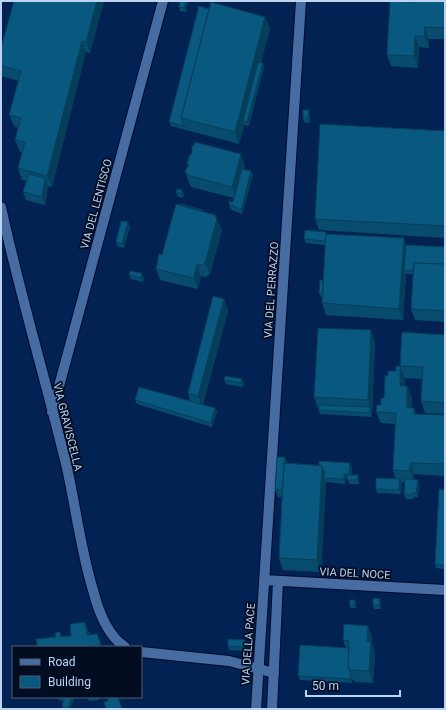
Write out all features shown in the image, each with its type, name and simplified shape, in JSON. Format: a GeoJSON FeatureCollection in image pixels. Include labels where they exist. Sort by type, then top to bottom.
{"type":"FeatureCollection","features":[{"type":"Feature","properties":{"kind":"street","name":"VIA DEL LENTISCO"},"geometry":{"type":"LineString","coordinates":[[52,413],[163,1]]}},
{"type":"Feature","properties":{"kind":"street","name":"VIA DEL PERRAZZO"},"geometry":{"type":"LineString","coordinates":[[264,580],[301,1]]}},
{"type":"Feature","properties":{"kind":"street","name":"VIA GRAVISCELLA"},"geometry":{"type":"LineString","coordinates":[[1,206],[17,279],[67,468],[93,590],[104,621],[116,642],[123,646]]}},
{"type":"Feature","properties":{"kind":"street","name":"VIA DEL NOCE"},"geometry":{"type":"LineString","coordinates":[[264,580],[445,590]]}},
{"type":"Feature","properties":{"kind":"street","name":"VIA DELLA PACE"},"geometry":{"type":"LineString","coordinates":[[256,709],[264,580]]}},
{"type":"Feature","properties":{"kind":"street"},"geometry":{"type":"LineString","coordinates":[[272,709],[278,581]]}},
{"type":"Feature","properties":{"kind":"street"},"geometry":{"type":"LineString","coordinates":[[142,652],[228,661],[274,673]]}},
{"type":"Feature","properties":{"kind":"building"},"geometry":{"type":"Polygon","coordinates":[[[14,1],[97,1],[86,42],[82,41],[47,176],[18,168],[25,142],[15,140],[21,118],[9,115],[21,71],[1,66],[1,48],[14,1]]]}},
{"type":"Feature","properties":{"kind":"building"},"geometry":{"type":"Polygon","coordinates":[[[180,1],[186,1],[184,8],[179,7],[180,1]]]}},
{"type":"Feature","properties":{"kind":"building"},"geometry":{"type":"Polygon","coordinates":[[[390,1],[445,1],[445,28],[425,27],[424,36],[415,36],[414,56],[387,55],[390,1]]]}},
{"type":"Feature","properties":{"kind":"building"},"geometry":{"type":"Polygon","coordinates":[[[211,2],[265,17],[235,132],[181,118],[211,2]]]}},
{"type":"Feature","properties":{"kind":"building"},"geometry":{"type":"Polygon","coordinates":[[[199,6],[209,9],[181,118],[184,126],[169,122],[199,6]]]}},
{"type":"Feature","properties":{"kind":"building"},"geometry":{"type":"Polygon","coordinates":[[[258,62],[263,63],[247,122],[243,121],[258,62]]]}},
{"type":"Feature","properties":{"kind":"building"},"geometry":{"type":"Polygon","coordinates":[[[303,110],[309,110],[308,118],[303,118],[303,110]]]}},
{"type":"Feature","properties":{"kind":"building"},"geometry":{"type":"Polygon","coordinates":[[[320,124],[445,131],[445,226],[315,219],[320,124]]]}},
{"type":"Feature","properties":{"kind":"building"},"geometry":{"type":"Polygon","coordinates":[[[195,142],[241,154],[232,187],[187,175],[185,172],[189,164],[187,164],[190,154],[192,154],[192,145],[194,146],[195,142]]]}},
{"type":"Feature","properties":{"kind":"building"},"geometry":{"type":"Polygon","coordinates":[[[242,169],[251,171],[241,210],[229,204],[229,201],[233,202],[242,169]]]}},
{"type":"Feature","properties":{"kind":"building"},"geometry":{"type":"Polygon","coordinates":[[[29,174],[45,178],[42,197],[23,192],[29,174]]]}},
{"type":"Feature","properties":{"kind":"building"},"geometry":{"type":"Polygon","coordinates":[[[177,189],[182,190],[181,194],[176,192],[177,189]]]}},
{"type":"Feature","properties":{"kind":"building"},"geometry":{"type":"Polygon","coordinates":[[[176,204],[215,215],[217,219],[205,263],[201,265],[197,264],[194,278],[156,269],[159,254],[162,255],[176,204]]]}},
{"type":"Feature","properties":{"kind":"building"},"geometry":{"type":"Polygon","coordinates":[[[180,205],[203,210],[203,211],[180,205]]]}},
{"type":"Feature","properties":{"kind":"building"},"geometry":{"type":"Polygon","coordinates":[[[121,221],[128,222],[122,244],[116,242],[121,221]]]}},
{"type":"Feature","properties":{"kind":"building"},"geometry":{"type":"Polygon","coordinates":[[[305,230],[326,232],[325,241],[304,239],[305,230]]]}},
{"type":"Feature","properties":{"kind":"building"},"geometry":{"type":"Polygon","coordinates":[[[326,234],[404,238],[399,309],[322,303],[326,234]]]}},
{"type":"Feature","properties":{"kind":"building"},"geometry":{"type":"Polygon","coordinates":[[[406,245],[445,247],[445,264],[414,263],[413,270],[404,270],[406,245]]]}},
{"type":"Feature","properties":{"kind":"building"},"geometry":{"type":"Polygon","coordinates":[[[414,263],[445,264],[445,311],[411,309],[414,263]]]}},
{"type":"Feature","properties":{"kind":"building"},"geometry":{"type":"Polygon","coordinates":[[[130,271],[142,273],[141,278],[129,275],[130,271]]]}},
{"type":"Feature","properties":{"kind":"building"},"geometry":{"type":"Polygon","coordinates":[[[320,280],[323,280],[323,293],[319,293],[320,280]]]}},
{"type":"Feature","properties":{"kind":"building"},"geometry":{"type":"Polygon","coordinates":[[[213,296],[224,299],[198,396],[188,393],[213,296]]]}},
{"type":"Feature","properties":{"kind":"building"},"geometry":{"type":"Polygon","coordinates":[[[318,328],[371,330],[368,400],[314,397],[318,328]]]}},
{"type":"Feature","properties":{"kind":"building"},"geometry":{"type":"Polygon","coordinates":[[[402,332],[445,335],[445,408],[443,408],[444,403],[421,401],[423,367],[400,366],[402,332]]]}},
{"type":"Feature","properties":{"kind":"building"},"geometry":{"type":"Polygon","coordinates":[[[396,366],[400,366],[400,386],[407,386],[407,407],[414,408],[414,414],[445,415],[445,464],[410,463],[410,471],[393,470],[396,413],[376,412],[377,405],[381,405],[381,398],[384,398],[385,375],[388,376],[388,371],[396,371],[396,366]]]}},
{"type":"Feature","properties":{"kind":"building"},"geometry":{"type":"Polygon","coordinates":[[[225,376],[242,379],[241,383],[224,380],[225,376]]]}},
{"type":"Feature","properties":{"kind":"building"},"geometry":{"type":"Polygon","coordinates":[[[139,387],[215,408],[211,423],[135,400],[139,387]]]}},
{"type":"Feature","properties":{"kind":"building"},"geometry":{"type":"Polygon","coordinates":[[[319,405],[370,407],[370,413],[319,410],[319,405]]]}},
{"type":"Feature","properties":{"kind":"building"},"geometry":{"type":"Polygon","coordinates":[[[277,457],[285,457],[282,490],[275,489],[277,457]]]}},
{"type":"Feature","properties":{"kind":"building"},"geometry":{"type":"Polygon","coordinates":[[[319,461],[350,463],[349,474],[344,474],[344,479],[324,478],[325,473],[322,466],[319,465],[319,461]]]}},
{"type":"Feature","properties":{"kind":"building"},"geometry":{"type":"Polygon","coordinates":[[[284,463],[322,466],[317,560],[279,558],[284,463]]]}},
{"type":"Feature","properties":{"kind":"building"},"geometry":{"type":"Polygon","coordinates":[[[348,475],[358,475],[357,480],[347,480],[348,475]]]}},
{"type":"Feature","properties":{"kind":"building"},"geometry":{"type":"Polygon","coordinates":[[[376,478],[400,479],[399,490],[376,489],[376,478]]]}},
{"type":"Feature","properties":{"kind":"building"},"geometry":{"type":"Polygon","coordinates":[[[405,479],[418,480],[416,493],[412,493],[412,495],[404,494],[405,479]]]}},
{"type":"Feature","properties":{"kind":"building"},"geometry":{"type":"Polygon","coordinates":[[[439,489],[445,490],[445,565],[435,564],[439,489]]]}},
{"type":"Feature","properties":{"kind":"building"},"geometry":{"type":"Polygon","coordinates":[[[373,598],[380,599],[379,605],[373,605],[373,598]]]}},
{"type":"Feature","properties":{"kind":"building"},"geometry":{"type":"Polygon","coordinates":[[[350,600],[355,600],[355,604],[349,604],[350,600]]]}},
{"type":"Feature","properties":{"kind":"building"},"geometry":{"type":"Polygon","coordinates":[[[85,622],[87,635],[97,634],[101,645],[37,646],[36,639],[56,637],[55,633],[60,632],[60,637],[71,636],[70,624],[85,622]]]}},
{"type":"Feature","properties":{"kind":"building"},"geometry":{"type":"Polygon","coordinates":[[[344,624],[368,626],[367,641],[371,642],[369,671],[351,670],[348,667],[349,641],[343,640],[344,624]]]}},
{"type":"Feature","properties":{"kind":"building"},"geometry":{"type":"Polygon","coordinates":[[[228,639],[245,640],[244,647],[228,646],[228,639]]]}},
{"type":"Feature","properties":{"kind":"building"},"geometry":{"type":"Polygon","coordinates":[[[300,645],[349,648],[348,667],[351,675],[350,679],[298,676],[300,645]]]}},
{"type":"Feature","properties":{"kind":"building"},"geometry":{"type":"Polygon","coordinates":[[[64,698],[72,698],[68,708],[62,706],[64,698]]]}},
{"type":"Feature","properties":{"kind":"building"},"geometry":{"type":"Polygon","coordinates":[[[107,698],[118,698],[122,709],[106,709],[104,702],[108,701],[107,698]]]}}]}
